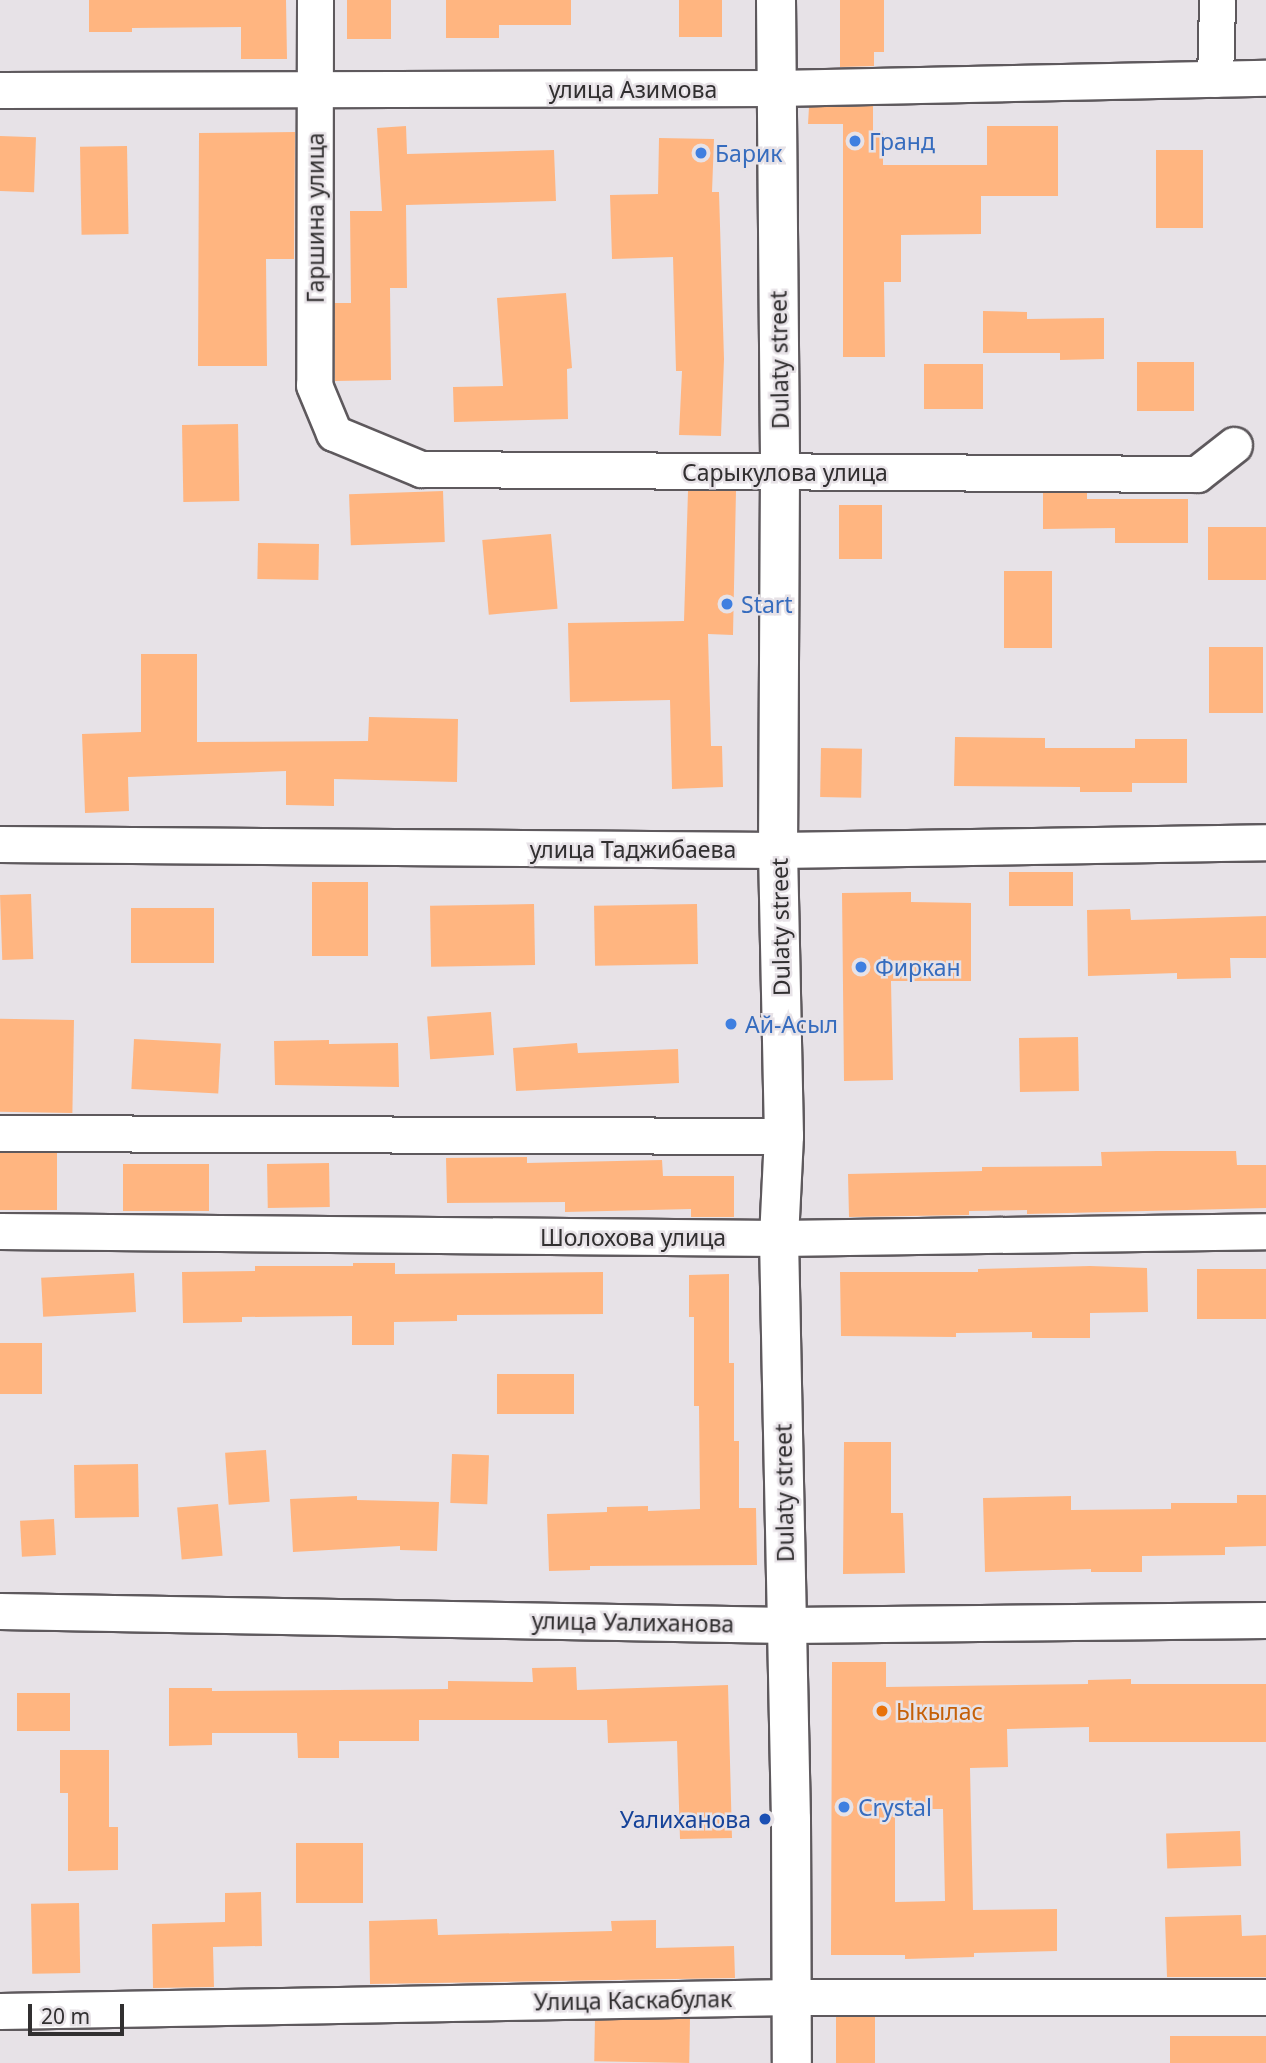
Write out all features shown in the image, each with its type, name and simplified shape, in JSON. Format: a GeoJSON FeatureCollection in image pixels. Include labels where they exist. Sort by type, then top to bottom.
{"type":"FeatureCollection","features":[{"type":"Feature","properties":{"kind":"main road","name":"Dulaty street"},"geometry":{"type":"LineString","coordinates":[[776,0],[780,472],[778,850],[783,1136],[779,1238],[792,2063]]}},
{"type":"Feature","properties":{"kind":"street","name":"Гаршина улица"},"geometry":{"type":"LineString","coordinates":[[315,0],[314,385],[334,433]]}},
{"type":"Feature","properties":{"kind":"street"},"geometry":{"type":"LineString","coordinates":[[1215,79],[1217,0]]}},
{"type":"Feature","properties":{"kind":"street","name":"улица Азимова"},"geometry":{"type":"LineString","coordinates":[[0,90],[316,92],[777,88],[1266,78]]}},
{"type":"Feature","properties":{"kind":"street","name":"Сарыкулова улица"},"geometry":{"type":"LineString","coordinates":[[334,433],[421,470],[1197,474],[1234,445]]}},
{"type":"Feature","properties":{"kind":"street","name":"улица Таджибаева"},"geometry":{"type":"LineString","coordinates":[[0,844],[778,850],[1266,842]]}},
{"type":"Feature","properties":{"kind":"street"},"geometry":{"type":"LineString","coordinates":[[0,1133],[783,1136]]}},
{"type":"Feature","properties":{"kind":"street","name":"Шолохова улица"},"geometry":{"type":"LineString","coordinates":[[0,1231],[779,1238],[1266,1231]]}},
{"type":"Feature","properties":{"kind":"street","name":"улица Уалиханова"},"geometry":{"type":"LineString","coordinates":[[0,1611],[787,1625],[1266,1620]]}},
{"type":"Feature","properties":{"kind":"street","name":"Улица Каскабулак"},"geometry":{"type":"LineString","coordinates":[[0,2011],[792,1997],[1266,1997]]}},
{"type":"Feature","properties":{"kind":"building"},"geometry":{"type":"Polygon","coordinates":[[[89,0],[286,0],[287,59],[241,59],[241,27],[132,28],[132,32],[89,32],[89,0]]]}},
{"type":"Feature","properties":{"kind":"building"},"geometry":{"type":"Polygon","coordinates":[[[347,0],[391,0],[391,39],[347,39],[347,0]]]}},
{"type":"Feature","properties":{"kind":"building"},"geometry":{"type":"Polygon","coordinates":[[[446,0],[571,0],[571,25],[499,25],[499,38],[446,38],[446,0]]]}},
{"type":"Feature","properties":{"kind":"building"},"geometry":{"type":"Polygon","coordinates":[[[679,0],[722,0],[722,37],[679,37],[679,0]]]}},
{"type":"Feature","properties":{"kind":"building"},"geometry":{"type":"Polygon","coordinates":[[[840,0],[884,0],[884,52],[874,52],[874,66],[840,67],[840,0]]]}},
{"type":"Feature","properties":{"kind":"building"},"geometry":{"type":"Polygon","coordinates":[[[873,106],[873,131],[883,131],[883,165],[987,165],[987,126],[1058,126],[1058,196],[981,196],[981,234],[901,235],[901,282],[884,282],[885,357],[843,357],[843,124],[808,124],[809,107],[873,106]]]}},
{"type":"Feature","properties":{"kind":"building"},"geometry":{"type":"Polygon","coordinates":[[[406,126],[407,154],[554,150],[556,201],[406,205],[407,288],[390,288],[391,380],[335,381],[334,303],[351,303],[350,211],[382,211],[377,128],[406,126]]]}},
{"type":"Feature","properties":{"kind":"building"},"geometry":{"type":"Polygon","coordinates":[[[295,132],[294,259],[266,259],[267,366],[198,366],[199,133],[295,132]]]}},
{"type":"Feature","properties":{"kind":"building"},"geometry":{"type":"Polygon","coordinates":[[[0,136],[36,137],[34,192],[0,191],[0,136]]]}},
{"type":"Feature","properties":{"kind":"building"},"geometry":{"type":"Polygon","coordinates":[[[659,138],[714,139],[712,192],[719,192],[724,359],[721,436],[679,435],[682,371],[676,371],[673,257],[612,259],[610,195],[658,194],[659,138]]]}},
{"type":"Feature","properties":{"kind":"building"},"geometry":{"type":"Polygon","coordinates":[[[127,146],[129,234],[82,235],[80,147],[127,146]]]}},
{"type":"Feature","properties":{"kind":"building"},"geometry":{"type":"Polygon","coordinates":[[[1156,150],[1203,150],[1203,228],[1156,228],[1156,150]]]}},
{"type":"Feature","properties":{"kind":"building"},"geometry":{"type":"Polygon","coordinates":[[[566,293],[572,368],[567,369],[568,419],[454,422],[453,387],[503,386],[497,298],[566,293]]]}},
{"type":"Feature","properties":{"kind":"building"},"geometry":{"type":"Polygon","coordinates":[[[983,311],[1027,312],[1027,319],[1104,318],[1104,359],[1060,360],[1060,353],[983,353],[983,311]]]}},
{"type":"Feature","properties":{"kind":"building"},"geometry":{"type":"Polygon","coordinates":[[[1137,362],[1194,362],[1194,411],[1137,411],[1137,362]]]}},
{"type":"Feature","properties":{"kind":"building"},"geometry":{"type":"Polygon","coordinates":[[[924,364],[983,364],[983,409],[924,409],[924,364]]]}},
{"type":"Feature","properties":{"kind":"building"},"geometry":{"type":"Polygon","coordinates":[[[238,424],[239,501],[183,502],[182,425],[238,424]]]}},
{"type":"Feature","properties":{"kind":"building"},"geometry":{"type":"Polygon","coordinates":[[[443,491],[445,542],[351,545],[349,494],[443,491]]]}},
{"type":"Feature","properties":{"kind":"building"},"geometry":{"type":"Polygon","coordinates":[[[688,491],[736,491],[733,635],[708,634],[711,746],[722,746],[723,787],[672,789],[670,700],[570,702],[568,623],[684,621],[688,491]]]}},
{"type":"Feature","properties":{"kind":"building"},"geometry":{"type":"Polygon","coordinates":[[[1043,493],[1087,493],[1087,499],[1188,499],[1188,543],[1115,543],[1115,528],[1043,529],[1043,493]]]}},
{"type":"Feature","properties":{"kind":"building"},"geometry":{"type":"Polygon","coordinates":[[[839,505],[882,505],[882,559],[839,559],[839,505]]]}},
{"type":"Feature","properties":{"kind":"building"},"geometry":{"type":"Polygon","coordinates":[[[1208,527],[1266,527],[1266,580],[1208,580],[1208,527]]]}},
{"type":"Feature","properties":{"kind":"building"},"geometry":{"type":"Polygon","coordinates":[[[551,534],[558,609],[489,615],[482,540],[551,534]]]}},
{"type":"Feature","properties":{"kind":"building"},"geometry":{"type":"Polygon","coordinates":[[[258,543],[319,544],[318,580],[257,579],[258,543]]]}},
{"type":"Feature","properties":{"kind":"building"},"geometry":{"type":"Polygon","coordinates":[[[1004,571],[1052,571],[1052,648],[1004,648],[1004,571]]]}},
{"type":"Feature","properties":{"kind":"building"},"geometry":{"type":"Polygon","coordinates":[[[1209,647],[1263,647],[1263,713],[1209,713],[1209,647]]]}},
{"type":"Feature","properties":{"kind":"building"},"geometry":{"type":"Polygon","coordinates":[[[141,654],[197,654],[197,742],[368,741],[369,717],[458,719],[457,782],[334,779],[334,806],[286,805],[286,771],[128,777],[129,811],[85,813],[82,734],[141,732],[141,654]]]}},
{"type":"Feature","properties":{"kind":"building"},"geometry":{"type":"Polygon","coordinates":[[[955,737],[1045,738],[1045,748],[1135,748],[1135,739],[1187,739],[1187,783],[1132,783],[1132,792],[1080,792],[1080,787],[954,786],[955,737]]]}},
{"type":"Feature","properties":{"kind":"building"},"geometry":{"type":"Polygon","coordinates":[[[821,748],[862,749],[861,798],[820,797],[821,748]]]}},
{"type":"Feature","properties":{"kind":"building"},"geometry":{"type":"Polygon","coordinates":[[[1009,872],[1073,872],[1073,906],[1009,906],[1009,872]]]}},
{"type":"Feature","properties":{"kind":"building"},"geometry":{"type":"Polygon","coordinates":[[[312,882],[368,882],[368,956],[312,956],[312,882]]]}},
{"type":"Feature","properties":{"kind":"building"},"geometry":{"type":"Polygon","coordinates":[[[911,892],[911,902],[971,903],[971,981],[891,981],[893,1080],[844,1081],[842,893],[911,892]]]}},
{"type":"Feature","properties":{"kind":"building"},"geometry":{"type":"Polygon","coordinates":[[[31,894],[33,959],[2,960],[0,895],[31,894]]]}},
{"type":"Feature","properties":{"kind":"building"},"geometry":{"type":"Polygon","coordinates":[[[534,904],[535,965],[431,967],[430,906],[534,904]]]}},
{"type":"Feature","properties":{"kind":"building"},"geometry":{"type":"Polygon","coordinates":[[[697,904],[698,964],[595,966],[594,906],[697,904]]]}},
{"type":"Feature","properties":{"kind":"building"},"geometry":{"type":"Polygon","coordinates":[[[131,908],[214,908],[214,963],[131,963],[131,908]]]}},
{"type":"Feature","properties":{"kind":"building"},"geometry":{"type":"Polygon","coordinates":[[[1130,909],[1131,920],[1266,916],[1266,958],[1230,958],[1231,978],[1177,979],[1177,973],[1088,976],[1087,910],[1130,909]]]}},
{"type":"Feature","properties":{"kind":"building"},"geometry":{"type":"Polygon","coordinates":[[[491,1012],[494,1055],[430,1059],[427,1016],[491,1012]]]}},
{"type":"Feature","properties":{"kind":"building"},"geometry":{"type":"Polygon","coordinates":[[[0,1019],[74,1020],[72,1113],[0,1112],[0,1019]]]}},
{"type":"Feature","properties":{"kind":"building"},"geometry":{"type":"Polygon","coordinates":[[[1078,1037],[1079,1091],[1020,1092],[1019,1038],[1078,1037]]]}},
{"type":"Feature","properties":{"kind":"building"},"geometry":{"type":"Polygon","coordinates":[[[134,1039],[221,1044],[218,1093],[131,1089],[134,1039]]]}},
{"type":"Feature","properties":{"kind":"building"},"geometry":{"type":"Polygon","coordinates":[[[329,1040],[329,1044],[398,1043],[399,1087],[275,1085],[274,1041],[329,1040]]]}},
{"type":"Feature","properties":{"kind":"building"},"geometry":{"type":"Polygon","coordinates":[[[577,1043],[578,1053],[678,1049],[679,1083],[516,1091],[513,1048],[577,1043]]]}},
{"type":"Feature","properties":{"kind":"building"},"geometry":{"type":"Polygon","coordinates":[[[1236,1151],[1237,1165],[1266,1165],[1266,1208],[1027,1214],[1027,1210],[969,1211],[969,1215],[849,1217],[848,1174],[982,1171],[982,1167],[1102,1166],[1101,1152],[1236,1151]]]}},
{"type":"Feature","properties":{"kind":"building"},"geometry":{"type":"Polygon","coordinates":[[[0,1153],[57,1153],[57,1210],[0,1210],[0,1153]]]}},
{"type":"Feature","properties":{"kind":"building"},"geometry":{"type":"Polygon","coordinates":[[[527,1157],[527,1163],[662,1160],[663,1176],[734,1176],[734,1217],[691,1217],[691,1209],[565,1212],[565,1202],[447,1203],[446,1158],[527,1157]]]}},
{"type":"Feature","properties":{"kind":"building"},"geometry":{"type":"Polygon","coordinates":[[[329,1163],[330,1207],[268,1208],[267,1164],[329,1163]]]}},
{"type":"Feature","properties":{"kind":"building"},"geometry":{"type":"Polygon","coordinates":[[[123,1164],[209,1164],[209,1211],[123,1211],[123,1164]]]}},
{"type":"Feature","properties":{"kind":"building"},"geometry":{"type":"Polygon","coordinates":[[[353,1263],[395,1263],[395,1274],[603,1272],[603,1314],[457,1315],[457,1321],[394,1322],[394,1345],[352,1345],[352,1316],[242,1317],[242,1322],[183,1323],[182,1272],[255,1271],[255,1266],[353,1266],[353,1263]]]}},
{"type":"Feature","properties":{"kind":"building"},"geometry":{"type":"Polygon","coordinates":[[[1090,1266],[1147,1268],[1148,1312],[1090,1313],[1090,1338],[1032,1338],[1032,1332],[956,1333],[956,1337],[841,1336],[840,1272],[978,1272],[978,1269],[1090,1266]]]}},
{"type":"Feature","properties":{"kind":"building"},"geometry":{"type":"Polygon","coordinates":[[[1197,1269],[1266,1269],[1266,1319],[1197,1319],[1197,1269]]]}},
{"type":"Feature","properties":{"kind":"building"},"geometry":{"type":"Polygon","coordinates":[[[134,1273],[136,1312],[43,1317],[41,1278],[134,1273]]]}},
{"type":"Feature","properties":{"kind":"building"},"geometry":{"type":"Polygon","coordinates":[[[729,1274],[729,1363],[734,1363],[734,1441],[739,1441],[739,1508],[756,1508],[757,1565],[590,1566],[590,1570],[549,1571],[547,1514],[607,1512],[607,1507],[648,1506],[648,1511],[700,1509],[699,1406],[694,1406],[694,1317],[689,1317],[689,1275],[729,1274]]]}},
{"type":"Feature","properties":{"kind":"building"},"geometry":{"type":"Polygon","coordinates":[[[0,1343],[42,1343],[42,1394],[0,1394],[0,1343]]]}},
{"type":"Feature","properties":{"kind":"building"},"geometry":{"type":"Polygon","coordinates":[[[497,1374],[574,1374],[574,1414],[497,1414],[497,1374]]]}},
{"type":"Feature","properties":{"kind":"building"},"geometry":{"type":"Polygon","coordinates":[[[844,1442],[891,1442],[891,1513],[903,1513],[905,1573],[843,1574],[844,1442]]]}},
{"type":"Feature","properties":{"kind":"building"},"geometry":{"type":"Polygon","coordinates":[[[266,1450],[270,1502],[229,1505],[225,1453],[266,1450]]]}},
{"type":"Feature","properties":{"kind":"building"},"geometry":{"type":"Polygon","coordinates":[[[452,1454],[489,1455],[487,1504],[450,1503],[452,1454]]]}},
{"type":"Feature","properties":{"kind":"building"},"geometry":{"type":"Polygon","coordinates":[[[138,1464],[139,1517],[75,1518],[74,1465],[138,1464]]]}},
{"type":"Feature","properties":{"kind":"building"},"geometry":{"type":"Polygon","coordinates":[[[1237,1495],[1266,1495],[1266,1546],[1225,1547],[1225,1555],[1142,1556],[1142,1572],[1091,1572],[1091,1569],[985,1572],[983,1498],[1071,1496],[1071,1510],[1171,1509],[1171,1503],[1237,1503],[1237,1495]]]}},
{"type":"Feature","properties":{"kind":"building"},"geometry":{"type":"Polygon","coordinates":[[[357,1496],[357,1500],[439,1502],[437,1551],[400,1550],[400,1546],[293,1552],[290,1499],[357,1496]]]}},
{"type":"Feature","properties":{"kind":"building"},"geometry":{"type":"Polygon","coordinates":[[[218,1504],[223,1556],[182,1559],[177,1508],[218,1504]]]}},
{"type":"Feature","properties":{"kind":"building"},"geometry":{"type":"Polygon","coordinates":[[[54,1519],[56,1555],[22,1557],[20,1521],[54,1519]]]}},
{"type":"Feature","properties":{"kind":"building"},"geometry":{"type":"Polygon","coordinates":[[[832,1662],[886,1662],[886,1687],[1088,1684],[1088,1680],[1131,1679],[1131,1684],[1266,1684],[1266,1742],[1089,1742],[1089,1727],[1007,1729],[1008,1767],[970,1768],[973,1910],[1057,1909],[1057,1951],[974,1953],[974,1957],[905,1959],[905,1955],[831,1955],[832,1662]],[[895,1809],[895,1902],[945,1901],[943,1809],[895,1809]]]}},
{"type":"Feature","properties":{"kind":"building"},"geometry":{"type":"Polygon","coordinates":[[[576,1667],[577,1690],[728,1685],[732,1838],[680,1839],[677,1741],[608,1743],[607,1720],[419,1720],[419,1741],[339,1741],[339,1758],[298,1758],[297,1733],[212,1733],[212,1745],[169,1746],[169,1688],[212,1688],[212,1691],[448,1689],[448,1681],[533,1682],[532,1668],[576,1667]]]}},
{"type":"Feature","properties":{"kind":"building"},"geometry":{"type":"Polygon","coordinates":[[[17,1693],[70,1693],[70,1731],[17,1731],[17,1693]]]}},
{"type":"Feature","properties":{"kind":"building"},"geometry":{"type":"Polygon","coordinates":[[[60,1750],[109,1750],[109,1827],[118,1827],[118,1870],[68,1871],[68,1793],[60,1793],[60,1750]]]}},
{"type":"Feature","properties":{"kind":"building"},"geometry":{"type":"Polygon","coordinates":[[[1240,1831],[1241,1866],[1167,1869],[1166,1834],[1240,1831]]]}},
{"type":"Feature","properties":{"kind":"building"},"geometry":{"type":"Polygon","coordinates":[[[296,1843],[363,1843],[363,1903],[296,1903],[296,1843]]]}},
{"type":"Feature","properties":{"kind":"building"},"geometry":{"type":"Polygon","coordinates":[[[261,1892],[262,1946],[213,1947],[214,1987],[153,1988],[152,1924],[225,1922],[225,1893],[261,1892]]]}},
{"type":"Feature","properties":{"kind":"building"},"geometry":{"type":"Polygon","coordinates":[[[79,1903],[80,1973],[32,1974],[31,1904],[79,1903]]]}},
{"type":"Feature","properties":{"kind":"building"},"geometry":{"type":"Polygon","coordinates":[[[1241,1915],[1242,1936],[1266,1935],[1266,1977],[1167,1977],[1165,1917],[1241,1915]]]}},
{"type":"Feature","properties":{"kind":"building"},"geometry":{"type":"Polygon","coordinates":[[[437,1919],[438,1935],[612,1931],[611,1921],[656,1920],[656,1948],[734,1946],[735,1978],[370,1984],[369,1921],[437,1919]]]}},
{"type":"Feature","properties":{"kind":"building"},"geometry":{"type":"Polygon","coordinates":[[[595,2017],[690,2019],[689,2063],[594,2061],[595,2017]]]}},
{"type":"Feature","properties":{"kind":"building"},"geometry":{"type":"Polygon","coordinates":[[[836,2017],[875,2017],[875,2063],[836,2063],[836,2017]]]}},
{"type":"Feature","properties":{"kind":"building"},"geometry":{"type":"Polygon","coordinates":[[[1170,2036],[1266,2036],[1266,2063],[1170,2063],[1170,2036]]]}},
{"type":"Feature","properties":{"kind":"place","name":"Гранд"},"geometry":{"type":"Point","coordinates":[855,141]}},
{"type":"Feature","properties":{"kind":"place","name":"Барик"},"geometry":{"type":"Point","coordinates":[701,153]}},
{"type":"Feature","properties":{"kind":"place","name":"Start"},"geometry":{"type":"Point","coordinates":[727,604]}},
{"type":"Feature","properties":{"kind":"place","name":"Фиркан"},"geometry":{"type":"Point","coordinates":[861,967]}},
{"type":"Feature","properties":{"kind":"place","name":"Ай-Асыл"},"geometry":{"type":"Point","coordinates":[731,1024]}},
{"type":"Feature","properties":{"kind":"place","name":"Ыкылас"},"geometry":{"type":"Point","coordinates":[882,1711]}},
{"type":"Feature","properties":{"kind":"place","name":"Crystal"},"geometry":{"type":"Point","coordinates":[844,1807]}},
{"type":"Feature","properties":{"kind":"place","name":"Уалиханова"},"geometry":{"type":"Point","coordinates":[765,1819]}}]}
